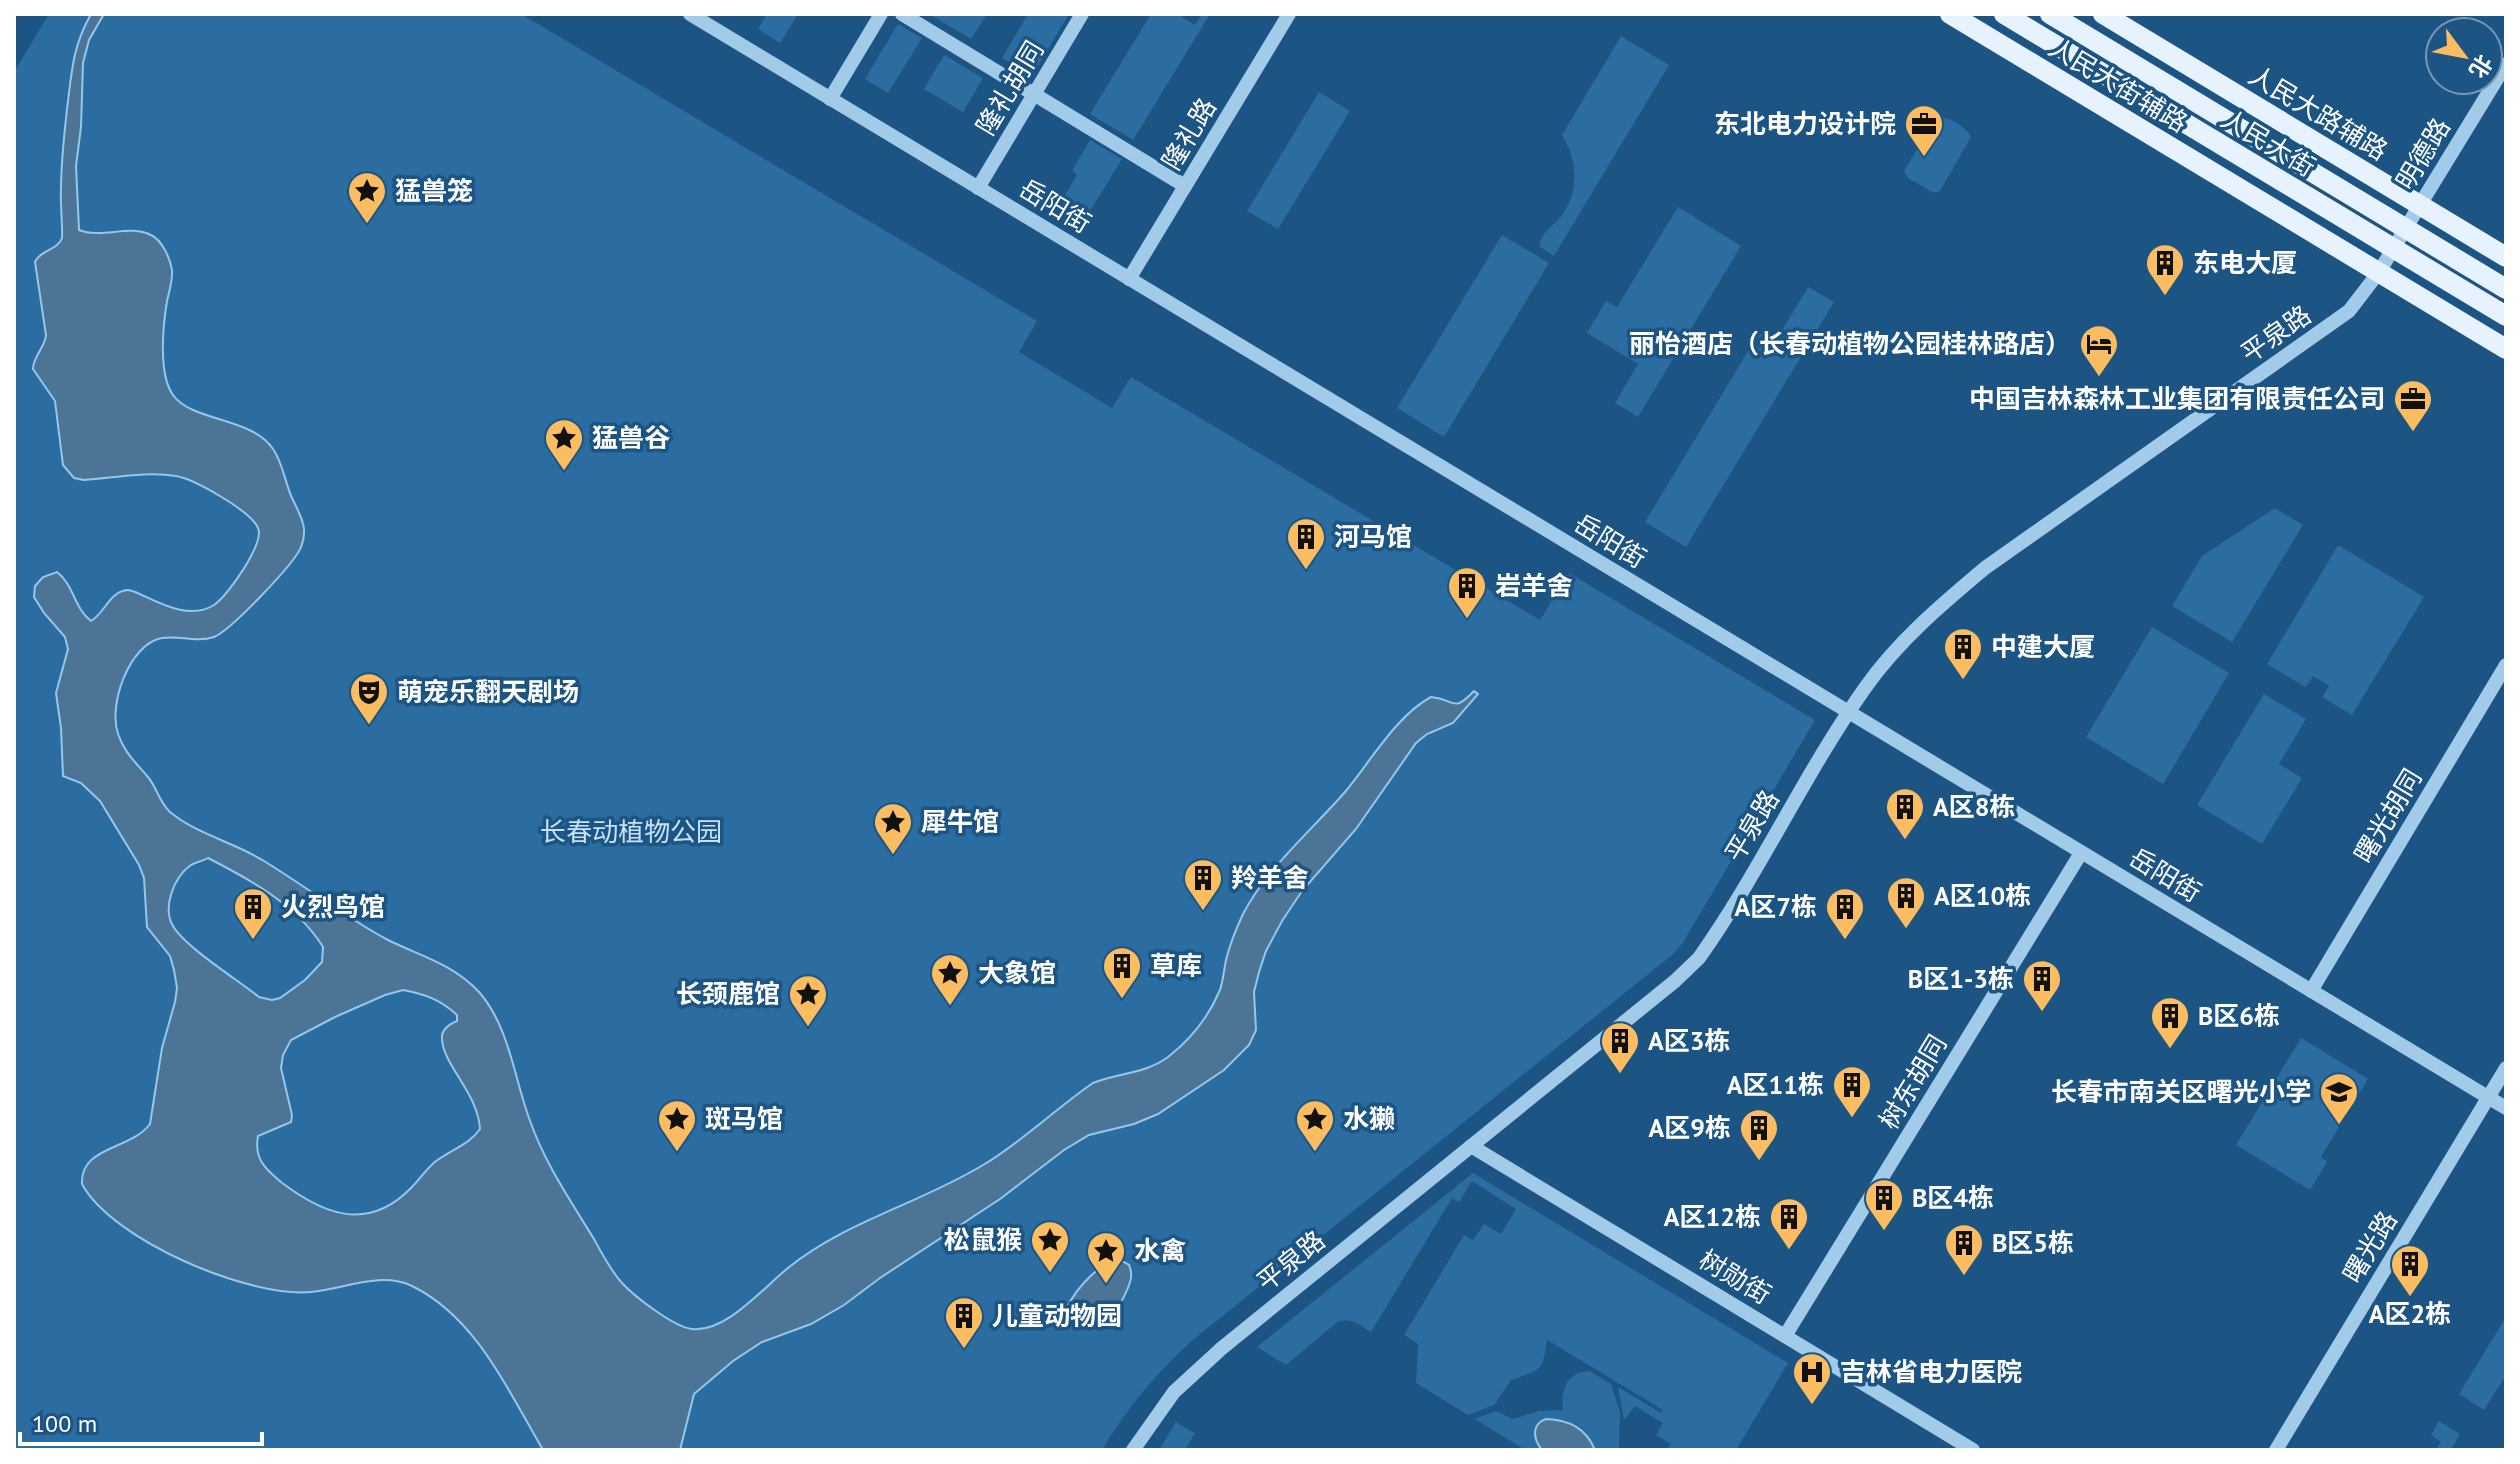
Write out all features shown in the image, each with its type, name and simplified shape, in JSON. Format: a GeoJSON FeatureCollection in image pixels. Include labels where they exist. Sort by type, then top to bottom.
{"type":"FeatureCollection","features":[{"type":"Feature","properties":{"kind":"main road","name":"人民大街辅路"},"geometry":{"type":"LineString","coordinates":[[1950,14],[2506,349]]}},
{"type":"Feature","properties":{"kind":"main road","name":"人民大街"},"geometry":{"type":"LineString","coordinates":[[2004,14],[2506,316]]}},
{"type":"Feature","properties":{"kind":"main road","name":"人民大街"},"geometry":{"type":"LineString","coordinates":[[2050,14],[2506,289]]}},
{"type":"Feature","properties":{"kind":"main road","name":"人民大路辅路"},"geometry":{"type":"LineString","coordinates":[[2103,14],[2506,257]]}},
{"type":"Feature","properties":{"kind":"street","name":"岳阳街"},"geometry":{"type":"LineString","coordinates":[[690,14],[2506,1108]]}},
{"type":"Feature","properties":{"kind":"street"},"geometry":{"type":"LineString","coordinates":[[830,99],[881,14]]}},
{"type":"Feature","properties":{"kind":"street"},"geometry":{"type":"LineString","coordinates":[[902,14],[1185,186]]}},
{"type":"Feature","properties":{"kind":"street","name":"隆礼胡同"},"geometry":{"type":"LineString","coordinates":[[978,188],[1082,14]]}},
{"type":"Feature","properties":{"kind":"street","name":"隆礼路"},"geometry":{"type":"LineString","coordinates":[[1129,279],[1289,14]]}},
{"type":"Feature","properties":{"kind":"street","name":"明德路"},"geometry":{"type":"LineString","coordinates":[[2406,229],[2506,64]]}},
{"type":"Feature","properties":{"kind":"street","name":"平泉路"},"geometry":{"type":"LineString","coordinates":[[1133,1450],[1159,1410],[1196,1371],[1675,981],[1699,958],[1849,712],[1887,660],[1955,592],[2349,311],[2406,229]]}},
{"type":"Feature","properties":{"kind":"street","name":"曙光胡同"},"geometry":{"type":"LineString","coordinates":[[2311,991],[2506,665]]}},
{"type":"Feature","properties":{"kind":"street","name":"树东胡同"},"geometry":{"type":"LineString","coordinates":[[1785,1336],[2081,853]]}},
{"type":"Feature","properties":{"kind":"street","name":"曙光路"},"geometry":{"type":"LineString","coordinates":[[2276,1450],[2506,1068]]}},
{"type":"Feature","properties":{"kind":"street","name":"树勋街"},"geometry":{"type":"LineString","coordinates":[[1471,1146],[1973,1450]]}},
{"type":"Feature","properties":{"kind":"green space","name":"长春动植物公园"},"geometry":{"type":"Polygon","coordinates":[[[49,14],[521,14],[1037,321],[1019,352],[1112,408],[1131,377],[1540,620],[1569,573],[1815,720],[1682,944],[1672,955],[1194,1339],[1144,1391],[1102,1450],[14,1450],[14,72],[49,14]]]}},
{"type":"Feature","properties":{"kind":"green space"},"geometry":{"type":"Polygon","coordinates":[[[767,14],[798,14],[780,43],[758,29],[767,14]]]}},
{"type":"Feature","properties":{"kind":"green space"},"geometry":{"type":"Polygon","coordinates":[[[929,14],[987,14],[971,39],[929,14]]]}},
{"type":"Feature","properties":{"kind":"green space"},"geometry":{"type":"Polygon","coordinates":[[[1028,14],[1069,14],[1032,76],[1002,58],[1028,14]]]}},
{"type":"Feature","properties":{"kind":"green space"},"geometry":{"type":"Polygon","coordinates":[[[1151,14],[1177,14],[1195,25],[1202,14],[1210,14],[1133,140],[1090,114],[1151,14]]]}},
{"type":"Feature","properties":{"kind":"green space"},"geometry":{"type":"Polygon","coordinates":[[[898,24],[922,38],[888,93],[865,79],[898,24]]]}},
{"type":"Feature","properties":{"kind":"green space"},"geometry":{"type":"Polygon","coordinates":[[[1621,36],[1669,65],[1554,256],[1540,247],[1540,242],[1560,218],[1574,187],[1574,166],[1562,135],[1621,36]]]}},
{"type":"Feature","properties":{"kind":"green space"},"geometry":{"type":"Polygon","coordinates":[[[944,55],[983,78],[963,112],[924,89],[944,55]]]}},
{"type":"Feature","properties":{"kind":"green space"},"geometry":{"type":"Polygon","coordinates":[[[1319,92],[1350,111],[1278,229],[1247,211],[1319,92]]]}},
{"type":"Feature","properties":{"kind":"green space"},"geometry":{"type":"Polygon","coordinates":[[[1937,117],[1957,123],[1971,137],[1940,191],[1934,193],[1908,178],[1904,171],[1937,117]]]}},
{"type":"Feature","properties":{"kind":"green space"},"geometry":{"type":"Polygon","coordinates":[[[1090,140],[1122,159],[1082,224],[1057,208],[1077,175],[1072,171],[1090,140]]]}},
{"type":"Feature","properties":{"kind":"green space"},"geometry":{"type":"Polygon","coordinates":[[[1678,207],[1741,246],[1638,417],[1615,403],[1638,364],[1587,333],[1606,301],[1617,307],[1678,207]]]}},
{"type":"Feature","properties":{"kind":"green space"},"geometry":{"type":"Polygon","coordinates":[[[1502,235],[1549,263],[1444,437],[1397,408],[1502,235]]]}},
{"type":"Feature","properties":{"kind":"green space"},"geometry":{"type":"Polygon","coordinates":[[[1808,287],[1834,302],[1686,547],[1645,522],[1759,333],[1775,342],[1808,287]]]}},
{"type":"Feature","properties":{"kind":"green space"},"geometry":{"type":"Polygon","coordinates":[[[2275,508],[2303,525],[2232,642],[2172,606],[2202,556],[2275,508]]]}},
{"type":"Feature","properties":{"kind":"green space"},"geometry":{"type":"Polygon","coordinates":[[[2338,545],[2424,597],[2352,715],[2322,697],[2329,686],[2313,676],[2306,687],[2267,664],[2338,545]]]}},
{"type":"Feature","properties":{"kind":"green space"},"geometry":{"type":"Polygon","coordinates":[[[2152,627],[2229,673],[2163,784],[2086,737],[2152,627]]]}},
{"type":"Feature","properties":{"kind":"green space"},"geometry":{"type":"Polygon","coordinates":[[[2264,694],[2306,719],[2279,764],[2302,778],[2262,844],[2197,805],[2264,694]]]}},
{"type":"Feature","properties":{"kind":"green space"},"geometry":{"type":"Polygon","coordinates":[[[2301,1038],[2368,1079],[2321,1157],[2327,1162],[2310,1190],[2236,1145],[2301,1038]]]}},
{"type":"Feature","properties":{"kind":"green space"},"geometry":{"type":"Polygon","coordinates":[[[1473,1173],[1788,1363],[1736,1450],[1667,1450],[1671,1444],[1656,1435],[1663,1423],[1635,1406],[1624,1420],[1618,1387],[1661,1413],[1663,1410],[1547,1340],[1539,1368],[1511,1380],[1494,1405],[1468,1415],[1416,1383],[1418,1344],[1404,1335],[1464,1235],[1473,1240],[1484,1224],[1501,1234],[1516,1209],[1472,1181],[1459,1202],[1452,1198],[1371,1332],[1351,1321],[1337,1322],[1286,1365],[1257,1347],[1473,1173]]]}},
{"type":"Feature","properties":{"kind":"green space"},"geometry":{"type":"Polygon","coordinates":[[[2506,1317],[2506,1375],[2484,1410],[2459,1394],[2506,1317]]]}},
{"type":"Feature","properties":{"kind":"green space"},"geometry":{"type":"Polygon","coordinates":[[[1589,1371],[1611,1384],[1620,1412],[1619,1450],[1595,1450],[1594,1445],[1565,1420],[1546,1419],[1538,1422],[1539,1448],[1542,1450],[1525,1450],[1475,1419],[1496,1411],[1513,1419],[1539,1411],[1563,1410],[1563,1396],[1570,1379],[1589,1371]]]}},
{"type":"Feature","properties":{"kind":"green space"},"geometry":{"type":"Polygon","coordinates":[[[2439,1421],[2460,1434],[2451,1450],[2436,1450],[2441,1442],[2431,1435],[2439,1421]]]}},
{"type":"Feature","properties":{"kind":"green space"},"geometry":{"type":"Polygon","coordinates":[[[1176,1422],[1195,1433],[1185,1450],[1159,1450],[1176,1422]]]}},
{"type":"Feature","properties":{"kind":"shaded area"},"geometry":{"type":"Polygon","coordinates":[[[91,14],[104,14],[89,40],[83,63],[76,166],[79,230],[97,233],[143,232],[155,237],[162,245],[172,270],[163,336],[163,362],[168,386],[182,404],[251,431],[273,449],[304,534],[301,547],[287,567],[222,632],[207,639],[162,638],[140,651],[131,663],[119,692],[116,708],[118,734],[166,808],[181,820],[264,861],[372,931],[447,967],[479,992],[504,1036],[529,1118],[558,1180],[618,1278],[628,1289],[675,1323],[692,1329],[718,1324],[744,1307],[810,1252],[858,1225],[983,1165],[1093,1083],[1150,1067],[1168,1057],[1205,1018],[1220,990],[1229,948],[1243,914],[1277,865],[1345,792],[1407,715],[1431,697],[1457,704],[1474,691],[1478,694],[1453,723],[1427,734],[1416,743],[1356,829],[1302,891],[1266,951],[1259,972],[1254,992],[1256,1030],[1249,1045],[1224,1070],[1158,1114],[1134,1124],[1089,1135],[844,1305],[811,1324],[762,1342],[733,1361],[694,1394],[680,1450],[543,1450],[473,1336],[435,1300],[412,1286],[388,1280],[311,1292],[253,1286],[184,1261],[151,1244],[98,1205],[82,1184],[89,1162],[131,1139],[150,1124],[162,1048],[177,988],[170,956],[147,927],[144,878],[139,865],[100,801],[81,783],[63,776],[56,693],[68,649],[65,637],[34,597],[35,586],[43,577],[57,572],[91,621],[111,599],[127,590],[179,610],[206,609],[220,600],[235,581],[251,557],[259,535],[258,528],[245,513],[208,489],[184,478],[153,474],[84,480],[74,478],[63,465],[55,401],[33,369],[46,335],[35,262],[62,238],[61,179],[65,129],[74,60],[91,14]],[[208,858],[191,865],[179,877],[169,902],[173,926],[200,953],[259,997],[280,998],[305,980],[322,962],[323,947],[287,906],[208,858]],[[403,990],[335,1017],[291,1040],[283,1055],[281,1068],[291,1122],[258,1136],[259,1157],[265,1167],[297,1194],[330,1210],[362,1214],[395,1202],[433,1164],[480,1129],[473,1103],[444,1049],[443,1033],[457,1021],[457,1015],[432,998],[403,990]]]}},
{"type":"Feature","properties":{"kind":"shaded area","name":"水禽"},"geometry":{"type":"Polygon","coordinates":[[[1117,1258],[1129,1265],[1131,1274],[1117,1308],[1095,1322],[1065,1321],[1066,1309],[1077,1291],[1100,1268],[1117,1258]]]}},
{"type":"Feature","properties":{"kind":"shaded area"},"geometry":{"type":"Polygon","coordinates":[[[1546,1419],[1576,1427],[1587,1436],[1595,1450],[1542,1450],[1535,1432],[1538,1424],[1546,1419]]]}},
{"type":"Feature","properties":{"kind":"place","name":"东北电力设计院"},"geometry":{"type":"Point","coordinates":[1924,158]}},
{"type":"Feature","properties":{"kind":"place","name":"猛兽笼"},"geometry":{"type":"Point","coordinates":[367,225]}},
{"type":"Feature","properties":{"kind":"place","name":"东电大厦"},"geometry":{"type":"Point","coordinates":[2165,297]}},
{"type":"Feature","properties":{"kind":"place","name":"丽怡酒店（长春动植物公园桂林路店）"},"geometry":{"type":"Point","coordinates":[2099,378]}},
{"type":"Feature","properties":{"kind":"place","name":"中国吉林森林工业集团有限责任公司"},"geometry":{"type":"Point","coordinates":[2413,433]}},
{"type":"Feature","properties":{"kind":"place","name":"猛兽谷"},"geometry":{"type":"Point","coordinates":[564,472]}},
{"type":"Feature","properties":{"kind":"place","name":"河马馆"},"geometry":{"type":"Point","coordinates":[1306,571]}},
{"type":"Feature","properties":{"kind":"place","name":"岩羊舍"},"geometry":{"type":"Point","coordinates":[1467,620]}},
{"type":"Feature","properties":{"kind":"place","name":"中建大厦"},"geometry":{"type":"Point","coordinates":[1963,681]}},
{"type":"Feature","properties":{"kind":"place","name":"萌宠乐翻天剧场"},"geometry":{"type":"Point","coordinates":[369,726]}},
{"type":"Feature","properties":{"kind":"place","name":"A区8栋"},"geometry":{"type":"Point","coordinates":[1905,841]}},
{"type":"Feature","properties":{"kind":"place","name":"犀牛馆"},"geometry":{"type":"Point","coordinates":[893,856]}},
{"type":"Feature","properties":{"kind":"place","name":"羚羊舍"},"geometry":{"type":"Point","coordinates":[1203,912]}},
{"type":"Feature","properties":{"kind":"place","name":"A区10栋"},"geometry":{"type":"Point","coordinates":[1906,930]}},
{"type":"Feature","properties":{"kind":"place","name":"火烈鸟馆"},"geometry":{"type":"Point","coordinates":[253,941]}},
{"type":"Feature","properties":{"kind":"place","name":"A区7栋"},"geometry":{"type":"Point","coordinates":[1845,941]}},
{"type":"Feature","properties":{"kind":"place","name":"草库"},"geometry":{"type":"Point","coordinates":[1122,1000]}},
{"type":"Feature","properties":{"kind":"place","name":"大象馆"},"geometry":{"type":"Point","coordinates":[950,1007]}},
{"type":"Feature","properties":{"kind":"place","name":"B区1-3栋"},"geometry":{"type":"Point","coordinates":[2042,1013]}},
{"type":"Feature","properties":{"kind":"place","name":"长颈鹿馆"},"geometry":{"type":"Point","coordinates":[808,1028]}},
{"type":"Feature","properties":{"kind":"place","name":"B区6栋"},"geometry":{"type":"Point","coordinates":[2170,1050]}},
{"type":"Feature","properties":{"kind":"place","name":"A区3栋"},"geometry":{"type":"Point","coordinates":[1620,1075]}},
{"type":"Feature","properties":{"kind":"place","name":"A区11栋"},"geometry":{"type":"Point","coordinates":[1852,1119]}},
{"type":"Feature","properties":{"kind":"place","name":"长春市南关区曙光小学"},"geometry":{"type":"Point","coordinates":[2339,1126]}},
{"type":"Feature","properties":{"kind":"place","name":"斑马馆"},"geometry":{"type":"Point","coordinates":[677,1153]}},
{"type":"Feature","properties":{"kind":"place","name":"水獭"},"geometry":{"type":"Point","coordinates":[1315,1153]}},
{"type":"Feature","properties":{"kind":"place","name":"A区9栋"},"geometry":{"type":"Point","coordinates":[1759,1162]}},
{"type":"Feature","properties":{"kind":"place","name":"B区4栋"},"geometry":{"type":"Point","coordinates":[1884,1232]}},
{"type":"Feature","properties":{"kind":"place","name":"A区12栋"},"geometry":{"type":"Point","coordinates":[1789,1251]}},
{"type":"Feature","properties":{"kind":"place","name":"松鼠猴"},"geometry":{"type":"Point","coordinates":[1050,1274]}},
{"type":"Feature","properties":{"kind":"place","name":"B区5栋"},"geometry":{"type":"Point","coordinates":[1964,1277]}},
{"type":"Feature","properties":{"kind":"place","name":"水禽"},"geometry":{"type":"Point","coordinates":[1106,1285]}},
{"type":"Feature","properties":{"kind":"place","name":"A区2栋"},"geometry":{"type":"Point","coordinates":[2410,1298]}},
{"type":"Feature","properties":{"kind":"place","name":"儿童动物园"},"geometry":{"type":"Point","coordinates":[964,1350]}},
{"type":"Feature","properties":{"kind":"place","name":"吉林省电力医院"},"geometry":{"type":"Point","coordinates":[1812,1406]}}]}
